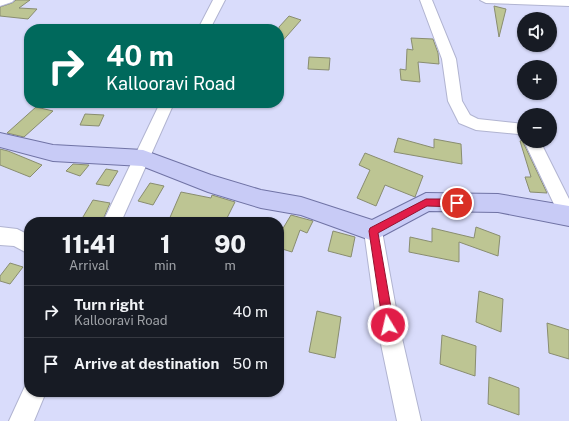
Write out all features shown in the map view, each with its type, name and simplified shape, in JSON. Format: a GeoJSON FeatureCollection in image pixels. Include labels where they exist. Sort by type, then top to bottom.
{"type":"FeatureCollection","features":[{"type":"Feature","properties":{"kind":"main road"},"geometry":{"type":"LineString","coordinates":[[0,140],[53,153],[143,158],[208,183],[261,199],[301,206],[373,231],[426,202],[498,203],[568,216]]}},
{"type":"Feature","properties":{"kind":"street"},"geometry":{"type":"LineString","coordinates":[[0,3],[8,0]]}},
{"type":"Feature","properties":{"kind":"street"},"geometry":{"type":"LineString","coordinates":[[207,24],[219,0]]}},
{"type":"Feature","properties":{"kind":"street"},"geometry":{"type":"LineString","coordinates":[[426,0],[449,59],[455,101],[464,119],[476,124],[517,128]]}},
{"type":"Feature","properties":{"kind":"street"},"geometry":{"type":"LineString","coordinates":[[486,0],[569,3]]}},
{"type":"Feature","properties":{"kind":"street"},"geometry":{"type":"LineString","coordinates":[[114,217],[126,190],[143,158],[165,108]]}},
{"type":"Feature","properties":{"kind":"street"},"geometry":{"type":"LineString","coordinates":[[535,148],[568,216]]}},
{"type":"Feature","properties":{"kind":"street"},"geometry":{"type":"LineString","coordinates":[[373,231],[388,325],[409,421]]}},
{"type":"Feature","properties":{"kind":"street"},"geometry":{"type":"LineString","coordinates":[[0,236],[17,238],[24,242]]}},
{"type":"Feature","properties":{"kind":"street"},"geometry":{"type":"LineString","coordinates":[[21,421],[32,397]]}},
{"type":"Feature","properties":{"kind":"building"},"geometry":{"type":"Polygon","coordinates":[[[16,0],[30,0],[19,8],[37,9],[28,19],[0,16],[0,7],[16,0]]]}},
{"type":"Feature","properties":{"kind":"building"},"geometry":{"type":"Polygon","coordinates":[[[494,6],[506,9],[499,37],[494,6]]]}},
{"type":"Feature","properties":{"kind":"building"},"geometry":{"type":"Polygon","coordinates":[[[289,16],[301,20],[284,39],[284,24],[282,24],[289,16]]]}},
{"type":"Feature","properties":{"kind":"building"},"geometry":{"type":"Polygon","coordinates":[[[411,38],[433,39],[438,53],[439,64],[418,62],[420,82],[401,80],[400,69],[406,70],[407,49],[413,50],[411,38]]]}},
{"type":"Feature","properties":{"kind":"building"},"geometry":{"type":"Polygon","coordinates":[[[309,57],[330,58],[329,70],[308,69],[309,57]]]}},
{"type":"Feature","properties":{"kind":"building"},"geometry":{"type":"Polygon","coordinates":[[[35,108],[53,111],[24,137],[7,133],[35,108]]]}},
{"type":"Feature","properties":{"kind":"building"},"geometry":{"type":"Polygon","coordinates":[[[85,114],[104,115],[99,126],[80,125],[85,114]]]}},
{"type":"Feature","properties":{"kind":"building"},"geometry":{"type":"Polygon","coordinates":[[[398,138],[434,148],[434,139],[461,144],[462,164],[394,152],[398,138]]]}},
{"type":"Feature","properties":{"kind":"building"},"geometry":{"type":"Polygon","coordinates":[[[522,148],[526,148],[547,193],[530,192],[525,177],[531,177],[522,148]]]}},
{"type":"Feature","properties":{"kind":"building"},"geometry":{"type":"Polygon","coordinates":[[[0,149],[42,165],[30,177],[0,165],[0,149]]]}},
{"type":"Feature","properties":{"kind":"building"},"geometry":{"type":"Polygon","coordinates":[[[365,153],[423,176],[415,197],[385,185],[376,206],[357,198],[370,170],[359,165],[365,153]]]}},
{"type":"Feature","properties":{"kind":"building"},"geometry":{"type":"Polygon","coordinates":[[[73,164],[89,165],[80,176],[66,171],[73,164]]]}},
{"type":"Feature","properties":{"kind":"building"},"geometry":{"type":"Polygon","coordinates":[[[106,169],[118,171],[109,186],[96,184],[106,169]]]}},
{"type":"Feature","properties":{"kind":"building"},"geometry":{"type":"Polygon","coordinates":[[[150,183],[164,186],[153,205],[138,201],[150,183]]]}},
{"type":"Feature","properties":{"kind":"building"},"geometry":{"type":"Polygon","coordinates":[[[181,192],[211,198],[212,195],[235,202],[228,217],[170,217],[181,192]]]}},
{"type":"Feature","properties":{"kind":"building"},"geometry":{"type":"Polygon","coordinates":[[[93,200],[110,203],[104,217],[83,217],[93,200]]]}},
{"type":"Feature","properties":{"kind":"building"},"geometry":{"type":"Polygon","coordinates":[[[291,215],[313,221],[307,233],[300,230],[292,252],[284,250],[284,227],[291,215]]]}},
{"type":"Feature","properties":{"kind":"building"},"geometry":{"type":"Polygon","coordinates":[[[476,227],[500,236],[498,256],[459,242],[459,262],[409,252],[410,237],[432,242],[432,228],[474,238],[476,227]]]}},
{"type":"Feature","properties":{"kind":"building"},"geometry":{"type":"Polygon","coordinates":[[[333,231],[355,237],[351,257],[328,251],[333,231]]]}},
{"type":"Feature","properties":{"kind":"building"},"geometry":{"type":"Polygon","coordinates":[[[10,263],[23,267],[10,284],[0,281],[0,276],[10,263]]]}},
{"type":"Feature","properties":{"kind":"building"},"geometry":{"type":"Polygon","coordinates":[[[479,291],[503,299],[501,332],[476,322],[479,291]]]}},
{"type":"Feature","properties":{"kind":"building"},"geometry":{"type":"Polygon","coordinates":[[[317,311],[341,317],[335,358],[309,352],[317,311]]]}},
{"type":"Feature","properties":{"kind":"building"},"geometry":{"type":"Polygon","coordinates":[[[547,323],[569,330],[569,359],[549,353],[547,323]]]}},
{"type":"Feature","properties":{"kind":"building"},"geometry":{"type":"Polygon","coordinates":[[[442,335],[476,346],[475,376],[440,364],[442,335]]]}},
{"type":"Feature","properties":{"kind":"building"},"geometry":{"type":"Polygon","coordinates":[[[489,377],[519,388],[519,415],[488,404],[489,377]]]}},
{"type":"Feature","properties":{"kind":"route"},"geometry":{"type":"LineString","coordinates":[[388,325],[373,231],[426,202],[457,203]]}}]}
